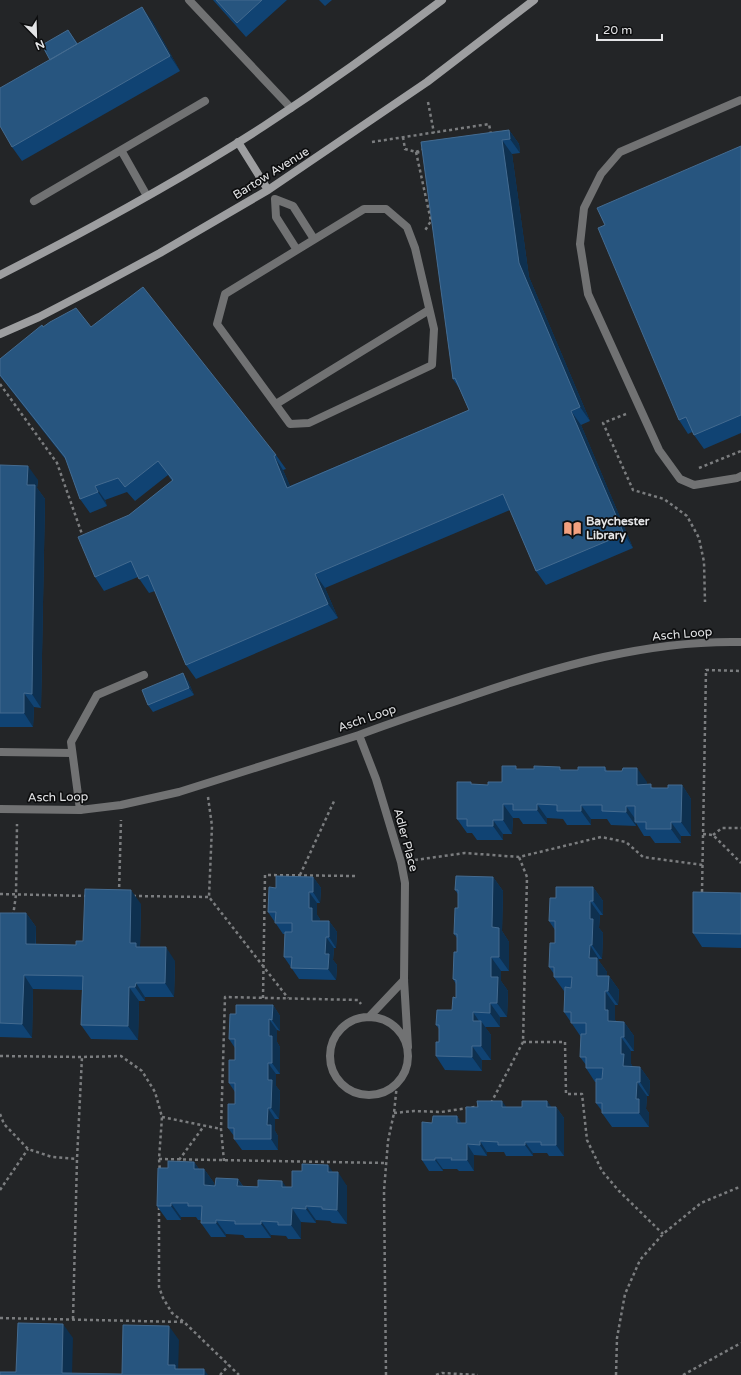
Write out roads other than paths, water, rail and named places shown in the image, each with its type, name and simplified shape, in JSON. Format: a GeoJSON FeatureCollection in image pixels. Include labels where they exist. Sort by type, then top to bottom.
{"type":"FeatureCollection","features":[{"type":"Feature","properties":{"kind":"main road"},"geometry":{"type":"LineString","coordinates":[[0,275],[117,214],[238,142],[357,63],[442,0]]}},
{"type":"Feature","properties":{"kind":"main road","name":"Bartow Avenue"},"geometry":{"type":"LineString","coordinates":[[0,334],[39,317],[160,253],[268,190],[427,82],[534,0]]}},
{"type":"Feature","properties":{"kind":"main road"},"geometry":{"type":"LineString","coordinates":[[238,142],[268,190]]}},
{"type":"Feature","properties":{"kind":"street"},"geometry":{"type":"LineString","coordinates":[[189,0],[291,108]]}},
{"type":"Feature","properties":{"kind":"street"},"geometry":{"type":"LineString","coordinates":[[741,100],[620,152],[601,174],[584,208],[580,244],[588,294],[659,450],[678,477],[694,485],[737,478],[741,476]]}},
{"type":"Feature","properties":{"kind":"street"},"geometry":{"type":"LineString","coordinates":[[34,201],[205,101]]}},
{"type":"Feature","properties":{"kind":"street"},"geometry":{"type":"LineString","coordinates":[[121,150],[148,196]]}},
{"type":"Feature","properties":{"kind":"street"},"geometry":{"type":"LineString","coordinates":[[268,190],[275,199],[293,206],[314,239]]}},
{"type":"Feature","properties":{"kind":"street"},"geometry":{"type":"LineString","coordinates":[[275,199],[276,217],[297,250]]}},
{"type":"Feature","properties":{"kind":"street"},"geometry":{"type":"LineString","coordinates":[[364,209],[386,209],[408,227],[415,248],[434,329],[432,365],[309,423],[290,424],[217,324],[225,294],[314,239],[364,209]]}},
{"type":"Feature","properties":{"kind":"street"},"geometry":{"type":"LineString","coordinates":[[276,404],[429,310]]}},
{"type":"Feature","properties":{"kind":"street","name":"Asch Loop"},"geometry":{"type":"LineString","coordinates":[[0,809],[80,810],[121,805],[179,792],[359,735],[387,724],[560,667],[637,650],[697,643],[741,642]]}},
{"type":"Feature","properties":{"kind":"street"},"geometry":{"type":"LineString","coordinates":[[80,810],[71,742],[97,695],[144,675]]}},
{"type":"Feature","properties":{"kind":"street","name":"Adler Place"},"geometry":{"type":"LineString","coordinates":[[359,735],[376,779],[401,862],[405,883],[404,980],[409,1060],[405,1073],[397,1084],[386,1092],[373,1096],[360,1095],[347,1090],[338,1081],[332,1070],[329,1058],[331,1045],[336,1034],[345,1025],[356,1019],[369,1016],[404,980]]}},
{"type":"Feature","properties":{"kind":"street"},"geometry":{"type":"LineString","coordinates":[[0,752],[72,753]]}},
{"type":"Feature","properties":{"kind":"street"},"geometry":{"type":"LineString","coordinates":[[369,1016],[393,1024],[402,1035],[408,1047]]}},
{"type":"Feature","properties":{"kind":"place","name":"Baychester Library"},"geometry":{"type":"Point","coordinates":[573,528]}}]}
